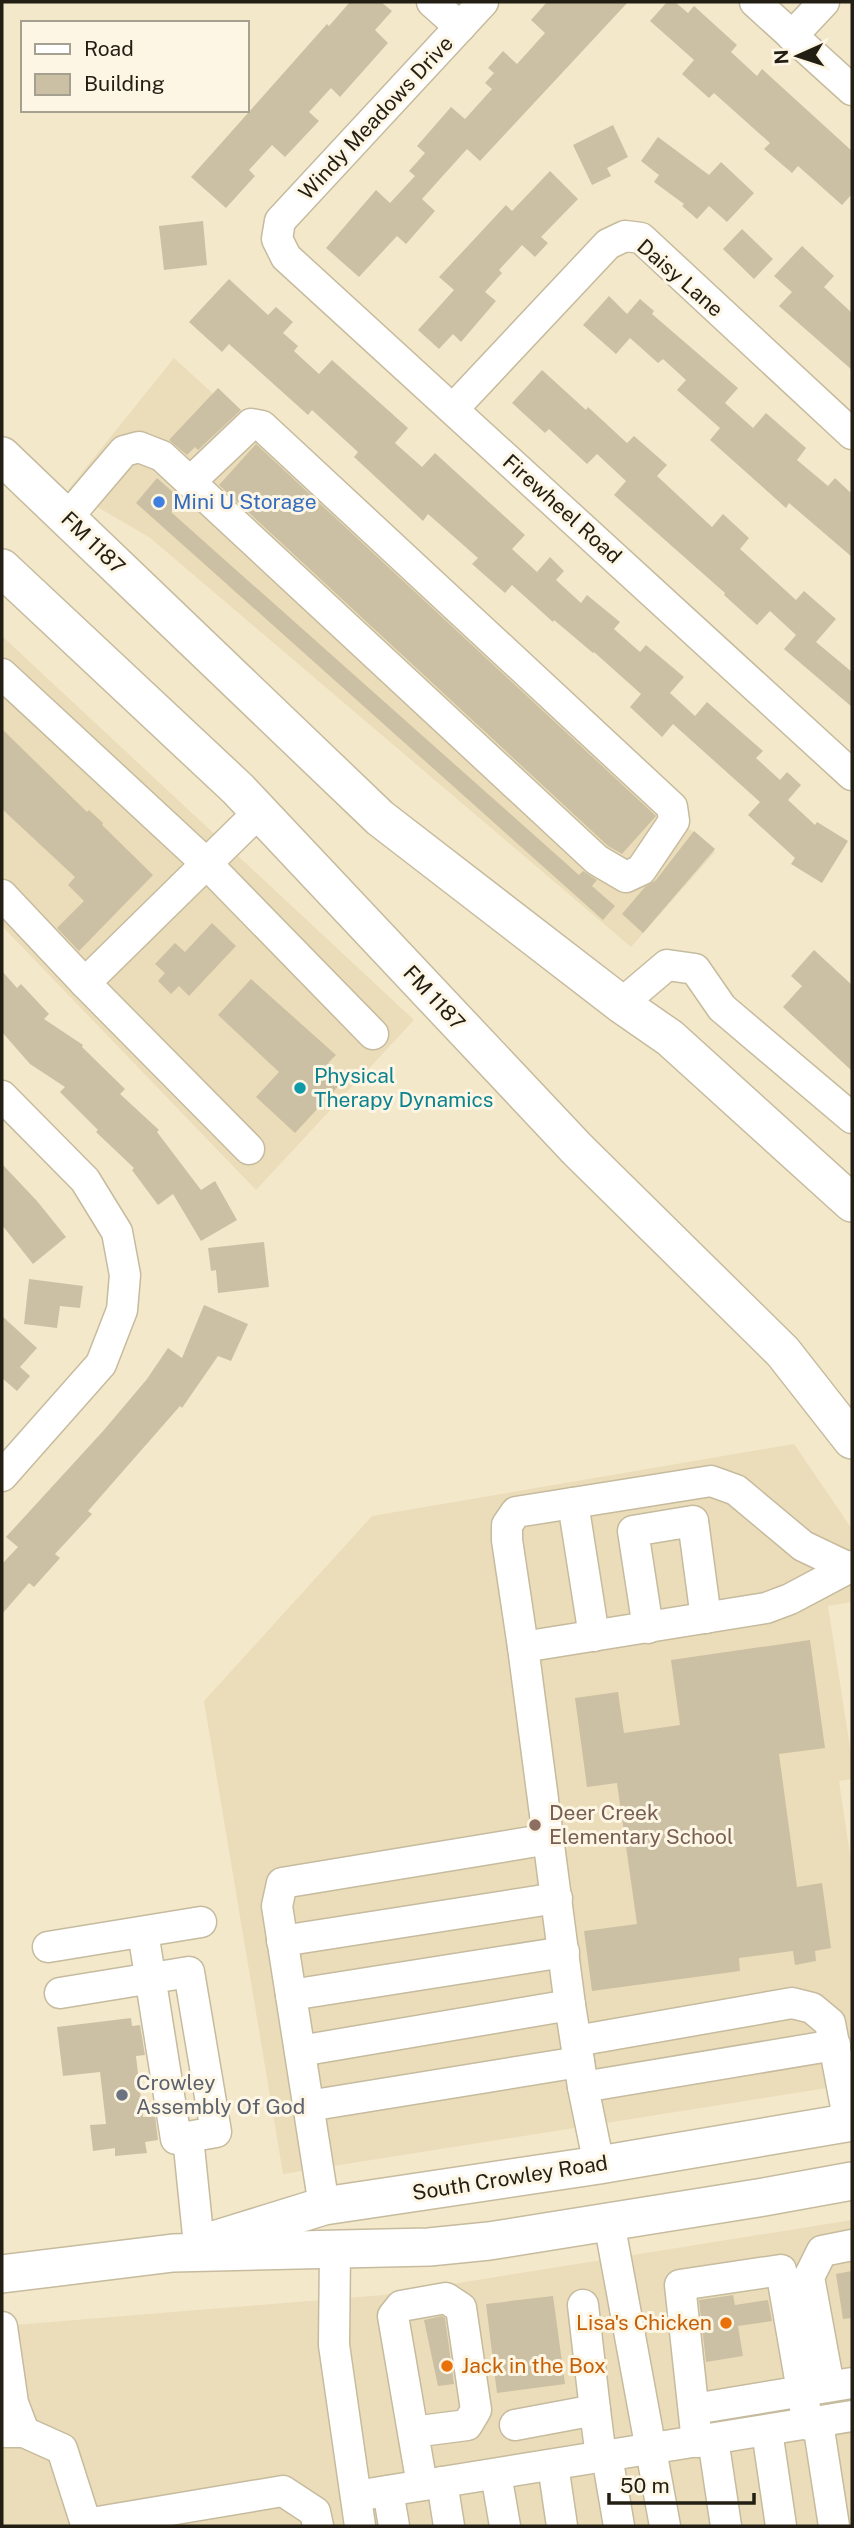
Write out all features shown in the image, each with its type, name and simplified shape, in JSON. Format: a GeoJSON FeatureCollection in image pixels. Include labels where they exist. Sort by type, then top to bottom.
{"type":"FeatureCollection","features":[{"type":"Feature","properties":{"kind":"main road","name":"FM 1187"},"geometry":{"type":"LineString","coordinates":[[2,456],[380,818],[621,1004],[670,1038],[852,1203]]}},
{"type":"Feature","properties":{"kind":"main road","name":"FM 1187"},"geometry":{"type":"LineString","coordinates":[[2,568],[259,812],[577,1149],[783,1352],[852,1440]]}},
{"type":"Feature","properties":{"kind":"main road","name":"South Crowley Road"},"geometry":{"type":"LineString","coordinates":[[186,2249],[324,2206],[599,2165],[851,2122]]}},
{"type":"Feature","properties":{"kind":"main road"},"geometry":{"type":"LineString","coordinates":[[599,2165],[609,2222]]}},
{"type":"Feature","properties":{"kind":"main road","name":"South Crowley Road"},"geometry":{"type":"LineString","coordinates":[[2,2274],[186,2249],[335,2250],[429,2247],[489,2241],[852,2181]]}},
{"type":"Feature","properties":{"kind":"main road"},"geometry":{"type":"LineString","coordinates":[[764,2197],[800,2215],[852,2206]]}},
{"type":"Feature","properties":{"kind":"street"},"geometry":{"type":"LineString","coordinates":[[432,2],[460,27]]}},
{"type":"Feature","properties":{"kind":"street","name":"Windy Meadows Drive"},"geometry":{"type":"LineString","coordinates":[[277,239],[280,221],[483,2]]}},
{"type":"Feature","properties":{"kind":"street"},"geometry":{"type":"LineString","coordinates":[[755,2],[852,90]]}},
{"type":"Feature","properties":{"kind":"street"},"geometry":{"type":"LineString","coordinates":[[793,36],[824,2]]}},
{"type":"Feature","properties":{"kind":"street","name":"Daisy Lane"},"geometry":{"type":"LineString","coordinates":[[453,410],[608,244],[625,236],[641,238],[852,434]]}},
{"type":"Feature","properties":{"kind":"street","name":"Firewheel Road"},"geometry":{"type":"LineString","coordinates":[[277,239],[286,257],[852,775]]}},
{"type":"Feature","properties":{"kind":"street"},"geometry":{"type":"LineString","coordinates":[[67,518],[124,451],[139,447],[162,456],[597,860],[626,877],[641,870],[674,821],[672,807],[262,426],[251,424],[190,482]]}},
{"type":"Feature","properties":{"kind":"street"},"geometry":{"type":"LineString","coordinates":[[2,674],[207,864],[373,1034]]}},
{"type":"Feature","properties":{"kind":"street"},"geometry":{"type":"LineString","coordinates":[[85,983],[259,812]]}},
{"type":"Feature","properties":{"kind":"street"},"geometry":{"type":"LineString","coordinates":[[2,895],[248,1149]]}},
{"type":"Feature","properties":{"kind":"street"},"geometry":{"type":"LineString","coordinates":[[621,1004],[667,965],[695,969],[722,1008],[852,1118]]}},
{"type":"Feature","properties":{"kind":"street"},"geometry":{"type":"LineString","coordinates":[[2,1096],[85,1181],[117,1232],[125,1275],[122,1311],[101,1364],[2,1476]]}},
{"type":"Feature","properties":{"kind":"street"},"geometry":{"type":"LineString","coordinates":[[599,2165],[570,2005],[507,1540],[508,1525],[516,1512],[711,1481],[736,1490],[803,1546],[851,1567]]}},
{"type":"Feature","properties":{"kind":"street"},"geometry":{"type":"LineString","coordinates":[[656,1490],[662,1526]]}},
{"type":"Feature","properties":{"kind":"street"},"geometry":{"type":"LineString","coordinates":[[573,1503],[594,1636]]}},
{"type":"Feature","properties":{"kind":"street"},"geometry":{"type":"LineString","coordinates":[[648,1628],[633,1531],[662,1526],[692,1521],[706,1618]]}},
{"type":"Feature","properties":{"kind":"street"},"geometry":{"type":"LineString","coordinates":[[523,1647],[766,1608],[790,1599],[851,1567]]}},
{"type":"Feature","properties":{"kind":"street"},"geometry":{"type":"LineString","coordinates":[[324,2206],[277,1906],[282,1883],[549,1839]]}},
{"type":"Feature","properties":{"kind":"street"},"geometry":{"type":"LineString","coordinates":[[282,1941],[557,1898]]}},
{"type":"Feature","properties":{"kind":"street"},"geometry":{"type":"LineString","coordinates":[[48,1947],[201,1922]]}},
{"type":"Feature","properties":{"kind":"street"},"geometry":{"type":"LineString","coordinates":[[60,1993],[151,1979],[189,1972],[216,2132],[176,2139],[151,1979],[143,1932]]}},
{"type":"Feature","properties":{"kind":"street"},"geometry":{"type":"LineString","coordinates":[[291,1995],[564,1952]]}},
{"type":"Feature","properties":{"kind":"street"},"geometry":{"type":"LineString","coordinates":[[579,2063],[792,2003],[812,2008],[830,2023],[851,2122]]}},
{"type":"Feature","properties":{"kind":"street"},"geometry":{"type":"LineString","coordinates":[[300,2051],[570,2005]]}},
{"type":"Feature","properties":{"kind":"street"},"geometry":{"type":"LineString","coordinates":[[308,2106],[579,2063],[835,2045]]}},
{"type":"Feature","properties":{"kind":"street"},"geometry":{"type":"LineString","coordinates":[[186,2249],[188,2137]]}},
{"type":"Feature","properties":{"kind":"street"},"geometry":{"type":"LineString","coordinates":[[609,2222],[665,2526]]}},
{"type":"Feature","properties":{"kind":"street"},"geometry":{"type":"LineString","coordinates":[[834,2526],[813,2424],[828,2387],[809,2277],[822,2250],[852,2245]]}},
{"type":"Feature","properties":{"kind":"street"},"geometry":{"type":"LineString","coordinates":[[335,2250],[334,2345],[360,2526]]}},
{"type":"Feature","properties":{"kind":"street"},"geometry":{"type":"LineString","coordinates":[[726,2526],[705,2441],[694,2409],[680,2285],[780,2270],[828,2387]]}},
{"type":"Feature","properties":{"kind":"street"},"geometry":{"type":"LineString","coordinates":[[583,2305],[595,2410],[619,2526]]}},
{"type":"Feature","properties":{"kind":"street"},"geometry":{"type":"LineString","coordinates":[[2,2327],[13,2403],[13,2432],[62,2449],[86,2525],[283,2491],[315,2512],[318,2526]]}},
{"type":"Feature","properties":{"kind":"street"},"geometry":{"type":"LineString","coordinates":[[694,2409],[828,2387]]}},
{"type":"Feature","properties":{"kind":"street"},"geometry":{"type":"LineString","coordinates":[[515,2425],[595,2410]]}},
{"type":"Feature","properties":{"kind":"street"},"geometry":{"type":"LineString","coordinates":[[356,2496],[852,2416]]}},
{"type":"Feature","properties":{"kind":"street"},"geometry":{"type":"LineString","coordinates":[[767,2431],[781,2526]]}},
{"type":"Feature","properties":{"kind":"street"},"geometry":{"type":"LineString","coordinates":[[413,2432],[449,2526]]}},
{"type":"Feature","properties":{"kind":"street"},"geometry":{"type":"LineString","coordinates":[[552,2465],[562,2526]]}},
{"type":"Feature","properties":{"kind":"street"},"geometry":{"type":"LineString","coordinates":[[496,2474],[505,2526]]}},
{"type":"Feature","properties":{"kind":"street"},"geometry":{"type":"LineString","coordinates":[[388,2491],[394,2526]]}},
{"type":"Feature","properties":{"kind":"shaded area"},"geometry":{"type":"Polygon","coordinates":[[[174,358],[715,852],[631,947],[149,537],[68,490],[174,358]]]}},
{"type":"Feature","properties":{"kind":"shaded area"},"geometry":{"type":"Polygon","coordinates":[[[2,636],[414,1020],[256,1190],[2,926],[2,636]]]}},
{"type":"Feature","properties":{"kind":"shaded area","name":"Deer Creek Elementary School"},"geometry":{"type":"Polygon","coordinates":[[[794,1444],[852,1529],[852,1602],[828,1606],[852,1760],[852,1779],[839,1781],[852,1868],[852,2084],[283,2174],[204,1701],[372,1516],[794,1444]]]}},
{"type":"Feature","properties":{"kind":"shaded area"},"geometry":{"type":"Polygon","coordinates":[[[852,2220],[852,2526],[2,2526],[2,2326],[383,2295],[852,2220]]]}},
{"type":"Feature","properties":{"kind":"building"},"geometry":{"type":"Polygon","coordinates":[[[350,2],[381,2],[392,11],[375,30],[388,43],[340,97],[331,88],[309,112],[319,121],[285,157],[272,145],[249,170],[255,176],[226,208],[191,177],[327,24],[329,26],[350,2]]]}},
{"type":"Feature","properties":{"kind":"building"},"geometry":{"type":"Polygon","coordinates":[[[547,2],[628,2],[480,161],[467,149],[422,199],[435,211],[406,244],[397,236],[359,277],[326,248],[376,190],[390,203],[415,176],[409,171],[425,153],[417,146],[451,107],[465,119],[492,89],[485,83],[494,73],[488,68],[503,51],[517,64],[545,33],[531,20],[547,2]]]}},
{"type":"Feature","properties":{"kind":"building"},"geometry":{"type":"Polygon","coordinates":[[[667,2],[675,2],[688,13],[694,6],[737,45],[731,52],[757,76],[762,69],[852,151],[852,194],[842,205],[798,166],[792,173],[764,149],[770,143],[714,93],[709,98],[682,74],[694,60],[650,21],[667,2]]]}},
{"type":"Feature","properties":{"kind":"building"},"geometry":{"type":"Polygon","coordinates":[[[613,125],[628,157],[607,168],[611,176],[592,185],[573,145],[613,125]]]}},
{"type":"Feature","properties":{"kind":"building"},"geometry":{"type":"Polygon","coordinates":[[[658,137],[709,175],[721,162],[754,193],[727,222],[709,206],[697,219],[682,206],[684,204],[654,182],[659,175],[641,161],[658,137]]]}},
{"type":"Feature","properties":{"kind":"building"},"geometry":{"type":"Polygon","coordinates":[[[550,171],[578,199],[541,237],[548,243],[535,257],[522,245],[499,270],[502,273],[485,292],[496,301],[461,342],[453,334],[439,349],[418,330],[454,290],[439,277],[506,205],[512,211],[550,171]]]}},
{"type":"Feature","properties":{"kind":"building"},"geometry":{"type":"Polygon","coordinates":[[[203,221],[207,265],[164,270],[159,226],[203,221]]]}},
{"type":"Feature","properties":{"kind":"building"},"geometry":{"type":"Polygon","coordinates":[[[742,229],[773,259],[754,279],[723,249],[742,229]]]}},
{"type":"Feature","properties":{"kind":"building"},"geometry":{"type":"Polygon","coordinates":[[[802,246],[834,276],[824,287],[852,313],[852,370],[779,306],[792,292],[774,276],[802,246]]]}},
{"type":"Feature","properties":{"kind":"building"},"geometry":{"type":"Polygon","coordinates":[[[229,279],[268,315],[276,307],[293,322],[283,333],[298,346],[294,351],[319,374],[332,360],[408,428],[395,443],[422,467],[435,453],[525,535],[512,549],[537,572],[550,557],[564,571],[556,580],[581,603],[587,595],[620,622],[614,629],[640,652],[646,645],[684,677],[670,693],[695,716],[707,702],[763,751],[756,758],[780,780],[787,772],[801,785],[788,800],[815,825],[817,822],[848,841],[822,883],[791,864],[795,858],[748,815],[760,802],[673,724],[662,737],[630,707],[641,694],[594,652],[554,620],[553,622],[512,585],[505,593],[472,564],[478,558],[428,514],[423,521],[354,457],[358,452],[312,410],[308,415],[229,344],[222,352],[189,322],[229,279]]]}},
{"type":"Feature","properties":{"kind":"building"},"geometry":{"type":"Polygon","coordinates":[[[609,296],[627,314],[640,299],[654,311],[652,314],[738,388],[725,403],[753,428],[766,413],[806,448],[797,460],[828,486],[835,478],[852,494],[852,557],[789,503],[786,508],[710,440],[720,428],[677,390],[686,380],[663,359],[658,363],[630,338],[616,354],[583,325],[609,296]]]}},
{"type":"Feature","properties":{"kind":"building"},"geometry":{"type":"Polygon","coordinates":[[[542,370],[627,443],[634,436],[667,465],[657,476],[712,527],[723,514],[749,538],[740,549],[796,600],[804,591],[836,619],[816,642],[852,672],[852,707],[784,649],[796,635],[770,611],[757,625],[724,595],[725,593],[614,495],[626,481],[597,454],[587,464],[549,429],[545,433],[512,403],[542,370]]]}},
{"type":"Feature","properties":{"kind":"building"},"geometry":{"type":"Polygon","coordinates":[[[218,388],[241,410],[198,450],[195,447],[187,455],[169,440],[218,388]]]}},
{"type":"Feature","properties":{"kind":"building"},"geometry":{"type":"Polygon","coordinates":[[[256,444],[656,816],[622,854],[608,846],[219,485],[256,444]]]}},
{"type":"Feature","properties":{"kind":"building"},"geometry":{"type":"Polygon","coordinates":[[[157,478],[182,500],[171,512],[579,875],[583,871],[597,880],[592,886],[615,906],[603,920],[136,503],[157,478]]]}},
{"type":"Feature","properties":{"kind":"building"},"geometry":{"type":"Polygon","coordinates":[[[2,729],[87,812],[89,810],[103,823],[102,825],[153,875],[79,951],[57,928],[84,901],[68,885],[75,877],[2,809],[2,729]]]}},
{"type":"Feature","properties":{"kind":"building"},"geometry":{"type":"Polygon","coordinates":[[[694,831],[715,849],[643,933],[622,914],[645,887],[656,880],[694,831]]]}},
{"type":"Feature","properties":{"kind":"building"},"geometry":{"type":"Polygon","coordinates":[[[212,923],[236,946],[189,996],[179,986],[171,994],[158,981],[165,973],[155,964],[175,943],[185,952],[212,923]]]}},
{"type":"Feature","properties":{"kind":"building"},"geometry":{"type":"Polygon","coordinates":[[[814,950],[852,985],[852,1071],[783,1007],[802,986],[791,976],[814,950]]]}},
{"type":"Feature","properties":{"kind":"building"},"geometry":{"type":"Polygon","coordinates":[[[2,971],[17,988],[21,984],[49,1014],[44,1019],[83,1045],[82,1047],[125,1089],[120,1094],[159,1130],[157,1132],[201,1190],[215,1181],[237,1220],[201,1241],[173,1194],[158,1205],[132,1170],[134,1168],[96,1132],[98,1130],[60,1092],[65,1087],[30,1064],[2,1032],[2,971]]]}},
{"type":"Feature","properties":{"kind":"building"},"geometry":{"type":"Polygon","coordinates":[[[251,979],[336,1055],[328,1063],[345,1079],[295,1133],[256,1097],[279,1072],[218,1015],[251,979]]]}},
{"type":"Feature","properties":{"kind":"building"},"geometry":{"type":"Polygon","coordinates":[[[2,1164],[66,1237],[33,1264],[2,1225],[2,1164]]]}},
{"type":"Feature","properties":{"kind":"building"},"geometry":{"type":"Polygon","coordinates":[[[264,1242],[269,1287],[218,1293],[216,1270],[211,1271],[208,1248],[264,1242]]]}},
{"type":"Feature","properties":{"kind":"building"},"geometry":{"type":"Polygon","coordinates":[[[29,1279],[83,1286],[80,1308],[60,1306],[57,1328],[24,1324],[29,1279]]]}},
{"type":"Feature","properties":{"kind":"building"},"geometry":{"type":"Polygon","coordinates":[[[204,1305],[248,1324],[231,1361],[218,1356],[182,1408],[180,1406],[88,1511],[92,1514],[55,1554],[60,1558],[34,1587],[29,1583],[2,1614],[2,1564],[18,1547],[6,1537],[104,1430],[147,1379],[168,1348],[182,1358],[204,1305]]]}},
{"type":"Feature","properties":{"kind":"building"},"geometry":{"type":"Polygon","coordinates":[[[2,1316],[37,1348],[20,1367],[30,1376],[17,1391],[2,1378],[2,1316]]]}},
{"type":"Feature","properties":{"kind":"building"},"geometry":{"type":"Polygon","coordinates":[[[810,1640],[825,1748],[779,1754],[797,1887],[822,1883],[831,1948],[815,1951],[816,1961],[795,1965],[793,1951],[739,1958],[740,1971],[592,1991],[584,1931],[637,1924],[617,1783],[587,1787],[575,1698],[618,1692],[624,1733],[680,1725],[671,1660],[810,1640]]]}},
{"type":"Feature","properties":{"kind":"building","name":"Crowley Assembly Of God"},"geometry":{"type":"Polygon","coordinates":[[[131,2018],[132,2026],[140,2025],[145,2055],[136,2056],[143,2117],[155,2116],[158,2140],[145,2142],[147,2153],[115,2156],[115,2148],[93,2151],[90,2125],[106,2124],[100,2072],[63,2076],[57,2027],[131,2018]]]}},
{"type":"Feature","properties":{"kind":"building"},"geometry":{"type":"Polygon","coordinates":[[[852,2271],[852,2318],[843,2319],[836,2274],[852,2271]]]}},
{"type":"Feature","properties":{"kind":"building","name":"Lisa's Chicken"},"geometry":{"type":"Polygon","coordinates":[[[733,2295],[735,2305],[768,2300],[772,2321],[738,2326],[743,2356],[706,2362],[699,2300],[733,2295]]]}},
{"type":"Feature","properties":{"kind":"building"},"geometry":{"type":"Polygon","coordinates":[[[553,2296],[565,2384],[497,2393],[486,2304],[553,2296]]]}},
{"type":"Feature","properties":{"kind":"building","name":"Jack in the Box"},"geometry":{"type":"Polygon","coordinates":[[[442,2316],[445,2318],[454,2384],[438,2386],[424,2320],[442,2316]]]}},
{"type":"Feature","properties":{"kind":"place","name":"Mini U Storage"},"geometry":{"type":"Point","coordinates":[159,502]}},
{"type":"Feature","properties":{"kind":"place","name":"Physical Therapy Dynamics"},"geometry":{"type":"Point","coordinates":[300,1088]}},
{"type":"Feature","properties":{"kind":"place","name":"Deer Creek Elementary School"},"geometry":{"type":"Point","coordinates":[535,1825]}},
{"type":"Feature","properties":{"kind":"place","name":"Crowley Assembly Of God"},"geometry":{"type":"Point","coordinates":[122,2095]}},
{"type":"Feature","properties":{"kind":"place","name":"Lisa's Chicken"},"geometry":{"type":"Point","coordinates":[726,2323]}},
{"type":"Feature","properties":{"kind":"place","name":"Jack in the Box"},"geometry":{"type":"Point","coordinates":[447,2366]}}]}
